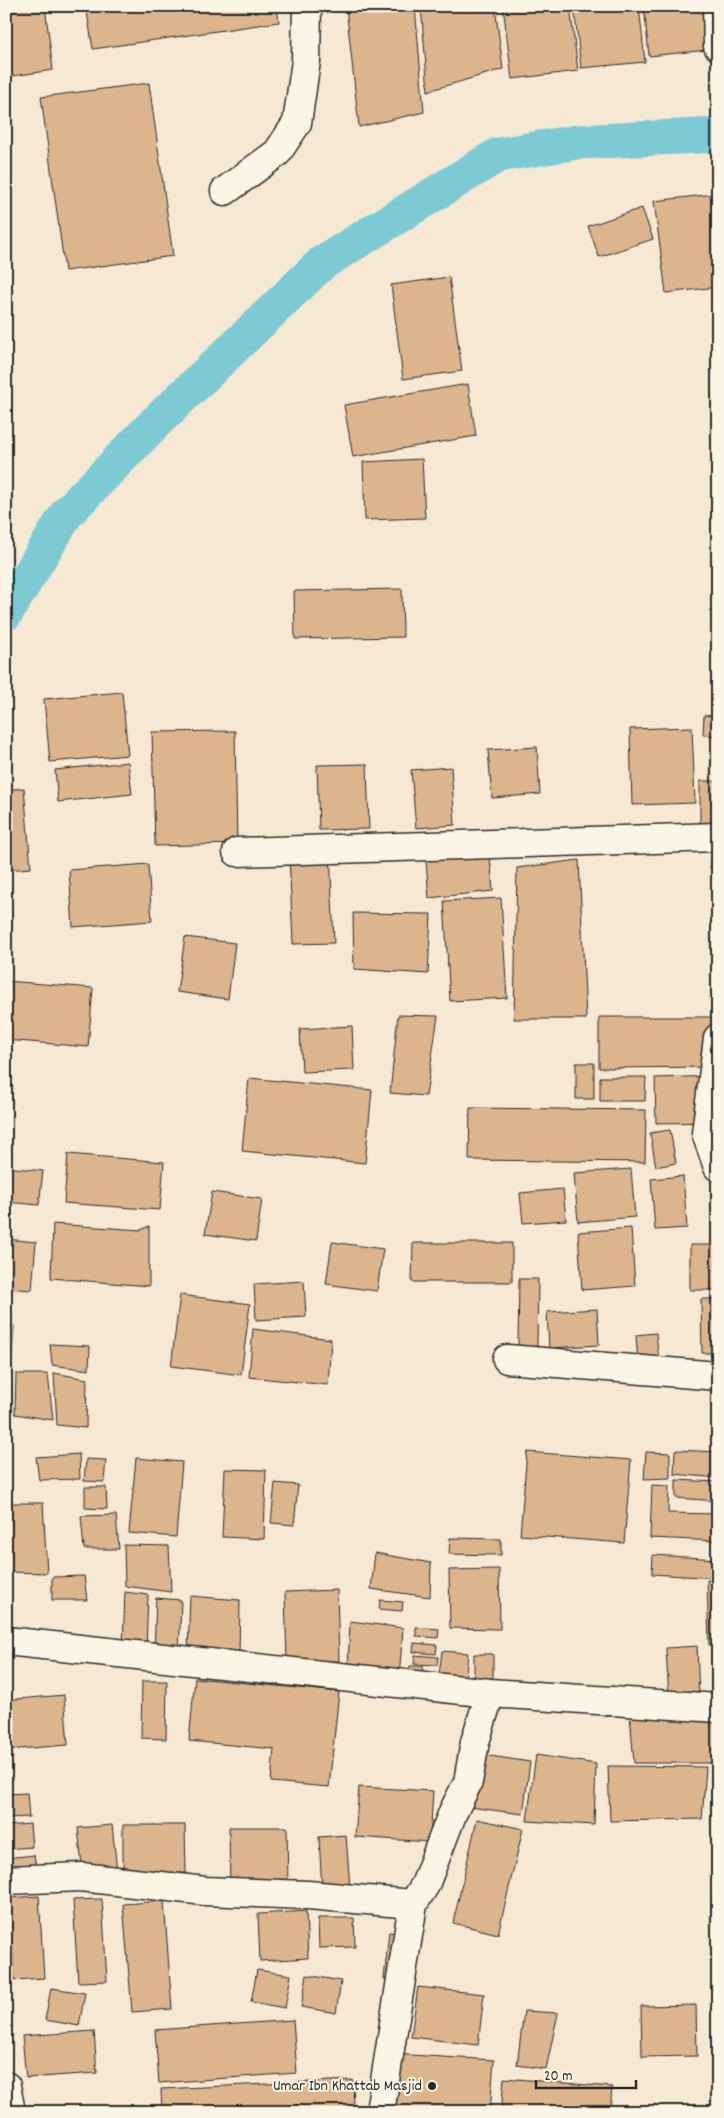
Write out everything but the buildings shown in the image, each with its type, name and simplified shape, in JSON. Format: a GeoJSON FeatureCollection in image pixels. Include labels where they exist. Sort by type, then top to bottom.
{"type":"FeatureCollection","features":[{"type":"Feature","properties":{"kind":"street"},"geometry":{"type":"LineString","coordinates":[[225,191],[277,153],[297,123],[306,61],[307,6]]}},
{"type":"Feature","properties":{"kind":"street"},"geometry":{"type":"LineString","coordinates":[[717,6],[718,46]]}},
{"type":"Feature","properties":{"kind":"street"},"geometry":{"type":"LineString","coordinates":[[237,852],[718,837]]}},
{"type":"Feature","properties":{"kind":"street"},"geometry":{"type":"LineString","coordinates":[[718,1038],[706,1133],[718,1167]]}},
{"type":"Feature","properties":{"kind":"street"},"geometry":{"type":"LineString","coordinates":[[507,1359],[718,1376]]}},
{"type":"Feature","properties":{"kind":"street"},"geometry":{"type":"LineString","coordinates":[[6,1641],[490,1694],[718,1708]]}},
{"type":"Feature","properties":{"kind":"street"},"geometry":{"type":"LineString","coordinates":[[380,2112],[413,1904],[425,1885],[453,1812],[468,1782],[475,1742],[490,1694]]}},
{"type":"Feature","properties":{"kind":"street"},"geometry":{"type":"LineString","coordinates":[[6,1880],[81,1877],[205,1891],[308,1894],[413,1904]]}},
{"type":"Feature","properties":{"kind":"street"},"geometry":{"type":"LineString","coordinates":[[6,2086],[11,2112]]}},
{"type":"Feature","properties":{"kind":"waterway"},"geometry":{"type":"LineString","coordinates":[[6,613],[67,513],[155,423],[322,263],[498,155],[577,142],[718,135]]}},
{"type":"Feature","properties":{"kind":"place","name":"Umar Ibn Khattab Masjid"},"geometry":{"type":"Point","coordinates":[432,2086]}}]}
